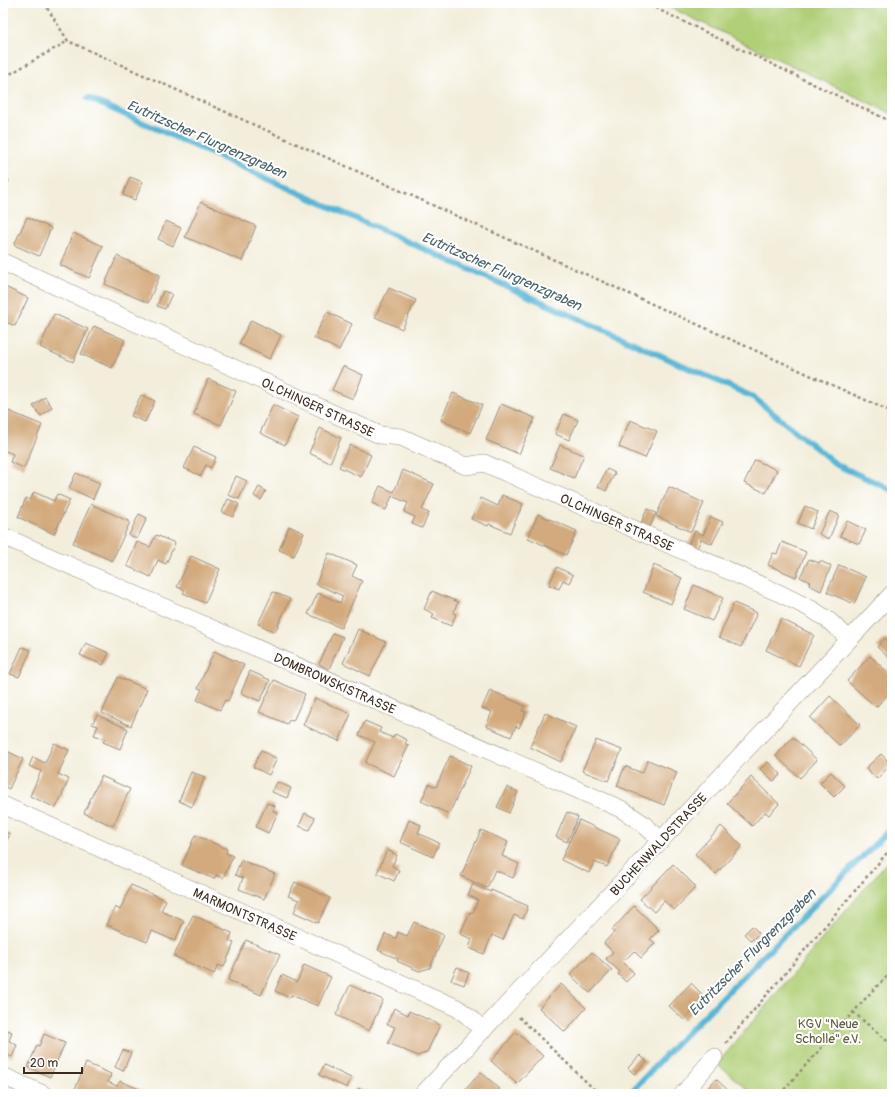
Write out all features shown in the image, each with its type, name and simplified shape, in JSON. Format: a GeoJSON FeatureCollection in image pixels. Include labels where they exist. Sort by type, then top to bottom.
{"type":"FeatureCollection","features":[{"type":"Feature","properties":{"kind":"street","name":"OLCHINGER STRASSE"},"geometry":{"type":"LineString","coordinates":[[3,262],[380,435],[401,437],[466,466],[484,463],[781,594],[813,610],[828,620],[850,639]]}},
{"type":"Feature","properties":{"kind":"street","name":"DOMBROWSKISTRASSE"},"geometry":{"type":"LineString","coordinates":[[3,536],[621,810],[642,823],[661,840]]}},
{"type":"Feature","properties":{"kind":"street","name":"BUCHENWALDSTRASSE"},"geometry":{"type":"LineString","coordinates":[[424,1094],[892,594]]}},
{"type":"Feature","properties":{"kind":"street","name":"MARMONTSTRASSE"},"geometry":{"type":"LineString","coordinates":[[3,805],[457,1008],[483,1030]]}},
{"type":"Feature","properties":{"kind":"street"},"geometry":{"type":"LineString","coordinates":[[683,1094],[714,1057]]}},
{"type":"Feature","properties":{"kind":"street"},"geometry":{"type":"LineString","coordinates":[[3,1076],[42,1094]]}},
{"type":"Feature","properties":{"kind":"path"},"geometry":{"type":"LineString","coordinates":[[44,3],[68,41],[892,412]]}},
{"type":"Feature","properties":{"kind":"path"},"geometry":{"type":"LineString","coordinates":[[645,3],[892,122]]}},
{"type":"Feature","properties":{"kind":"path"},"geometry":{"type":"LineString","coordinates":[[3,83],[10,74],[68,41]]}},
{"type":"Feature","properties":{"kind":"path"},"geometry":{"type":"LineString","coordinates":[[714,1057],[892,847]]}},
{"type":"Feature","properties":{"kind":"path"},"geometry":{"type":"LineString","coordinates":[[780,1094],[874,989],[892,972]]}},
{"type":"Feature","properties":{"kind":"path"},"geometry":{"type":"LineString","coordinates":[[506,1005],[600,1094]]}},
{"type":"Feature","properties":{"kind":"path"},"geometry":{"type":"LineString","coordinates":[[854,1012],[892,1045]]}},
{"type":"Feature","properties":{"kind":"green space"},"geometry":{"type":"Polygon","coordinates":[[[661,3],[892,3],[892,114],[661,3]]]}},
{"type":"Feature","properties":{"kind":"green space","name":"KGV \"Neue Scholle\" e.V."},"geometry":{"type":"Polygon","coordinates":[[[892,856],[892,1094],[753,1094],[717,1064],[892,856]]]}},
{"type":"Feature","properties":{"kind":"building"},"geometry":{"type":"Polygon","coordinates":[[[3,177],[9,180],[3,192],[3,177]]]}},
{"type":"Feature","properties":{"kind":"building"},"geometry":{"type":"Polygon","coordinates":[[[130,177],[143,182],[135,200],[123,195],[130,177]]]}},
{"type":"Feature","properties":{"kind":"building"},"geometry":{"type":"Polygon","coordinates":[[[201,202],[256,226],[242,261],[185,237],[201,202]]]}},
{"type":"Feature","properties":{"kind":"building"},"geometry":{"type":"Polygon","coordinates":[[[27,217],[51,228],[39,256],[14,245],[27,217]]]}},
{"type":"Feature","properties":{"kind":"building"},"geometry":{"type":"Polygon","coordinates":[[[166,221],[181,228],[173,246],[158,239],[166,221]]]}},
{"type":"Feature","properties":{"kind":"building"},"geometry":{"type":"Polygon","coordinates":[[[73,233],[103,246],[89,278],[60,265],[73,233]]]}},
{"type":"Feature","properties":{"kind":"building"},"geometry":{"type":"Polygon","coordinates":[[[117,256],[160,275],[148,303],[105,284],[117,256]]]}},
{"type":"Feature","properties":{"kind":"building"},"geometry":{"type":"Polygon","coordinates":[[[3,286],[28,298],[15,326],[3,321],[3,286]]]}},
{"type":"Feature","properties":{"kind":"building"},"geometry":{"type":"Polygon","coordinates":[[[389,288],[416,300],[402,329],[375,317],[389,288]]]}},
{"type":"Feature","properties":{"kind":"building"},"geometry":{"type":"Polygon","coordinates":[[[163,291],[172,294],[165,309],[157,306],[163,291]]]}},
{"type":"Feature","properties":{"kind":"building"},"geometry":{"type":"Polygon","coordinates":[[[327,312],[352,324],[339,350],[314,338],[327,312]]]}},
{"type":"Feature","properties":{"kind":"building"},"geometry":{"type":"Polygon","coordinates":[[[54,314],[88,329],[73,362],[40,347],[54,314]]]}},
{"type":"Feature","properties":{"kind":"building"},"geometry":{"type":"Polygon","coordinates":[[[251,320],[281,335],[270,359],[239,344],[251,320]]]}},
{"type":"Feature","properties":{"kind":"building"},"geometry":{"type":"Polygon","coordinates":[[[94,326],[125,340],[112,368],[81,354],[94,326]]]}},
{"type":"Feature","properties":{"kind":"building"},"geometry":{"type":"Polygon","coordinates":[[[343,366],[363,375],[353,399],[332,390],[343,366]]]}},
{"type":"Feature","properties":{"kind":"building"},"geometry":{"type":"Polygon","coordinates":[[[208,379],[236,391],[221,425],[194,414],[208,379]]]}},
{"type":"Feature","properties":{"kind":"building"},"geometry":{"type":"Polygon","coordinates":[[[453,393],[482,405],[470,433],[441,420],[453,393]]]}},
{"type":"Feature","properties":{"kind":"building"},"geometry":{"type":"Polygon","coordinates":[[[141,395],[155,401],[145,422],[131,416],[141,395]]]}},
{"type":"Feature","properties":{"kind":"building"},"geometry":{"type":"Polygon","coordinates":[[[45,397],[52,407],[41,416],[33,406],[45,397]]]}},
{"type":"Feature","properties":{"kind":"building"},"geometry":{"type":"Polygon","coordinates":[[[501,404],[535,418],[519,454],[486,440],[501,404]]]}},
{"type":"Feature","properties":{"kind":"building"},"geometry":{"type":"Polygon","coordinates":[[[273,405],[298,417],[285,445],[260,433],[273,405]]]}},
{"type":"Feature","properties":{"kind":"building"},"geometry":{"type":"Polygon","coordinates":[[[4,409],[42,425],[24,468],[10,462],[13,454],[3,450],[4,409]]]}},
{"type":"Feature","properties":{"kind":"building"},"geometry":{"type":"Polygon","coordinates":[[[564,414],[578,420],[569,440],[555,434],[564,414]]]}},
{"type":"Feature","properties":{"kind":"building"},"geometry":{"type":"Polygon","coordinates":[[[630,420],[657,431],[645,458],[619,447],[630,420]]]}},
{"type":"Feature","properties":{"kind":"building"},"geometry":{"type":"Polygon","coordinates":[[[320,428],[341,438],[330,463],[309,453],[320,428]]]}},
{"type":"Feature","properties":{"kind":"building"},"geometry":{"type":"Polygon","coordinates":[[[350,445],[371,455],[361,477],[339,467],[350,445]]]}},
{"type":"Feature","properties":{"kind":"building"},"geometry":{"type":"Polygon","coordinates":[[[560,445],[584,455],[574,478],[550,468],[560,445]]]}},
{"type":"Feature","properties":{"kind":"building"},"geometry":{"type":"Polygon","coordinates":[[[194,447],[216,457],[211,468],[206,465],[201,476],[184,468],[194,447]]]}},
{"type":"Feature","properties":{"kind":"building"},"geometry":{"type":"Polygon","coordinates":[[[755,460],[777,470],[766,493],[744,483],[755,460]]]}},
{"type":"Feature","properties":{"kind":"building"},"geometry":{"type":"Polygon","coordinates":[[[607,469],[615,473],[606,491],[598,487],[607,469]]]}},
{"type":"Feature","properties":{"kind":"building"},"geometry":{"type":"Polygon","coordinates":[[[403,470],[434,484],[422,510],[429,513],[422,528],[412,524],[415,517],[404,512],[408,503],[392,496],[386,510],[372,503],[380,486],[394,492],[403,470]]]}},
{"type":"Feature","properties":{"kind":"building"},"geometry":{"type":"Polygon","coordinates":[[[76,473],[100,483],[93,499],[69,488],[76,473]]]}},
{"type":"Feature","properties":{"kind":"building"},"geometry":{"type":"Polygon","coordinates":[[[236,476],[247,481],[239,499],[228,495],[236,476]]]}},
{"type":"Feature","properties":{"kind":"building"},"geometry":{"type":"Polygon","coordinates":[[[259,487],[266,491],[261,500],[254,496],[259,487]]]}},
{"type":"Feature","properties":{"kind":"building"},"geometry":{"type":"Polygon","coordinates":[[[669,487],[704,503],[691,532],[656,516],[669,487]]]}},
{"type":"Feature","properties":{"kind":"building"},"geometry":{"type":"Polygon","coordinates":[[[34,492],[54,501],[57,494],[70,500],[54,534],[18,517],[26,498],[30,500],[34,492]]]}},
{"type":"Feature","properties":{"kind":"building"},"geometry":{"type":"Polygon","coordinates":[[[502,495],[523,504],[510,533],[489,524],[488,526],[471,519],[481,498],[498,506],[502,495]]]}},
{"type":"Feature","properties":{"kind":"building"},"geometry":{"type":"Polygon","coordinates":[[[228,499],[239,504],[233,517],[222,512],[228,499]]]}},
{"type":"Feature","properties":{"kind":"building"},"geometry":{"type":"Polygon","coordinates":[[[91,504],[130,522],[112,561],[73,543],[91,504]]]}},
{"type":"Feature","properties":{"kind":"building"},"geometry":{"type":"Polygon","coordinates":[[[805,506],[818,512],[811,529],[798,523],[805,506]]]}},
{"type":"Feature","properties":{"kind":"building"},"geometry":{"type":"Polygon","coordinates":[[[647,509],[656,513],[650,527],[641,523],[647,509]]]}},
{"type":"Feature","properties":{"kind":"building"},"geometry":{"type":"Polygon","coordinates":[[[830,511],[839,515],[829,539],[819,534],[830,511]]]}},
{"type":"Feature","properties":{"kind":"building"},"geometry":{"type":"Polygon","coordinates":[[[139,514],[147,518],[137,539],[129,535],[139,514]]]}},
{"type":"Feature","properties":{"kind":"building"},"geometry":{"type":"Polygon","coordinates":[[[538,514],[577,531],[566,555],[528,538],[538,514]]]}},
{"type":"Feature","properties":{"kind":"building"},"geometry":{"type":"Polygon","coordinates":[[[711,517],[723,522],[712,544],[701,539],[697,549],[688,545],[695,531],[703,535],[711,517]]]}},
{"type":"Feature","properties":{"kind":"building"},"geometry":{"type":"Polygon","coordinates":[[[847,521],[866,530],[859,544],[840,536],[847,521]]]}},
{"type":"Feature","properties":{"kind":"building"},"geometry":{"type":"Polygon","coordinates":[[[289,526],[304,533],[294,556],[279,550],[289,526]]]}},
{"type":"Feature","properties":{"kind":"building"},"geometry":{"type":"Polygon","coordinates":[[[156,535],[175,543],[166,564],[158,560],[151,577],[127,566],[137,542],[150,547],[156,535]]]}},
{"type":"Feature","properties":{"kind":"building"},"geometry":{"type":"Polygon","coordinates":[[[782,542],[806,552],[796,577],[768,565],[773,553],[777,554],[782,542]]]}},
{"type":"Feature","properties":{"kind":"building"},"geometry":{"type":"Polygon","coordinates":[[[329,553],[357,565],[352,576],[362,581],[341,628],[308,614],[318,593],[340,603],[343,596],[316,584],[329,553]]]}},
{"type":"Feature","properties":{"kind":"building"},"geometry":{"type":"Polygon","coordinates":[[[191,556],[220,569],[205,603],[183,593],[185,590],[177,587],[191,556]]]}},
{"type":"Feature","properties":{"kind":"building"},"geometry":{"type":"Polygon","coordinates":[[[809,559],[819,563],[820,561],[831,566],[821,591],[809,585],[810,582],[800,577],[809,559]]]}},
{"type":"Feature","properties":{"kind":"building"},"geometry":{"type":"Polygon","coordinates":[[[654,565],[682,578],[671,604],[643,592],[654,565]]]}},
{"type":"Feature","properties":{"kind":"building"},"geometry":{"type":"Polygon","coordinates":[[[839,565],[866,577],[854,604],[827,592],[839,565]]]}},
{"type":"Feature","properties":{"kind":"building"},"geometry":{"type":"Polygon","coordinates":[[[557,567],[573,575],[569,583],[563,580],[559,589],[549,585],[557,567]]]}},
{"type":"Feature","properties":{"kind":"building"},"geometry":{"type":"Polygon","coordinates":[[[694,585],[723,598],[712,621],[684,609],[694,585]]]}},
{"type":"Feature","properties":{"kind":"building"},"geometry":{"type":"Polygon","coordinates":[[[432,591],[458,602],[453,613],[456,614],[451,626],[432,618],[434,614],[424,609],[432,591]]]}},
{"type":"Feature","properties":{"kind":"building"},"geometry":{"type":"Polygon","coordinates":[[[273,592],[290,599],[275,632],[258,624],[273,592]]]}},
{"type":"Feature","properties":{"kind":"building"},"geometry":{"type":"Polygon","coordinates":[[[734,603],[757,613],[741,647],[719,637],[734,603]]]}},
{"type":"Feature","properties":{"kind":"building"},"geometry":{"type":"Polygon","coordinates":[[[781,619],[814,635],[799,666],[766,650],[781,619]]]}},
{"type":"Feature","properties":{"kind":"building"},"geometry":{"type":"Polygon","coordinates":[[[358,629],[386,642],[370,676],[343,663],[358,629]]]}},
{"type":"Feature","properties":{"kind":"building"},"geometry":{"type":"Polygon","coordinates":[[[333,633],[343,637],[329,669],[319,664],[333,633]]]}},
{"type":"Feature","properties":{"kind":"building"},"geometry":{"type":"Polygon","coordinates":[[[885,638],[892,645],[892,661],[877,647],[885,638]]]}},
{"type":"Feature","properties":{"kind":"building"},"geometry":{"type":"Polygon","coordinates":[[[86,643],[109,653],[103,665],[80,655],[86,643]]]}},
{"type":"Feature","properties":{"kind":"building"},"geometry":{"type":"Polygon","coordinates":[[[22,647],[31,650],[19,677],[10,674],[22,647]]]}},
{"type":"Feature","properties":{"kind":"building"},"geometry":{"type":"Polygon","coordinates":[[[214,651],[244,665],[228,701],[225,700],[220,710],[197,700],[202,689],[198,688],[214,651]]]}},
{"type":"Feature","properties":{"kind":"building"},"geometry":{"type":"Polygon","coordinates":[[[870,656],[892,676],[892,690],[876,707],[847,681],[870,656]]]}},
{"type":"Feature","properties":{"kind":"building"},"geometry":{"type":"Polygon","coordinates":[[[250,671],[270,680],[260,701],[241,693],[250,671]]]}},
{"type":"Feature","properties":{"kind":"building"},"geometry":{"type":"Polygon","coordinates":[[[118,677],[147,689],[131,726],[102,713],[118,677]]]}},
{"type":"Feature","properties":{"kind":"building"},"geometry":{"type":"Polygon","coordinates":[[[274,680],[305,694],[293,721],[289,720],[287,724],[259,712],[274,680]]]}},
{"type":"Feature","properties":{"kind":"building"},"geometry":{"type":"Polygon","coordinates":[[[490,690],[525,706],[522,711],[526,712],[519,728],[516,726],[511,737],[486,726],[492,712],[482,708],[490,690]]]}},
{"type":"Feature","properties":{"kind":"building"},"geometry":{"type":"Polygon","coordinates":[[[830,696],[860,725],[840,746],[810,718],[830,696]]]}},
{"type":"Feature","properties":{"kind":"building"},"geometry":{"type":"Polygon","coordinates":[[[315,698],[351,714],[339,741],[303,725],[315,698]]]}},
{"type":"Feature","properties":{"kind":"building"},"geometry":{"type":"Polygon","coordinates":[[[545,713],[576,727],[561,762],[530,747],[545,713]]]}},
{"type":"Feature","properties":{"kind":"building"},"geometry":{"type":"Polygon","coordinates":[[[97,715],[128,729],[120,749],[103,742],[105,739],[94,735],[98,726],[92,724],[97,715]]]}},
{"type":"Feature","properties":{"kind":"building"},"geometry":{"type":"Polygon","coordinates":[[[365,721],[381,728],[379,732],[393,738],[395,734],[407,740],[405,744],[409,745],[394,776],[365,763],[375,742],[359,735],[365,721]]]}},
{"type":"Feature","properties":{"kind":"building"},"geometry":{"type":"Polygon","coordinates":[[[793,737],[817,760],[800,778],[776,756],[793,737]]]}},
{"type":"Feature","properties":{"kind":"building"},"geometry":{"type":"Polygon","coordinates":[[[596,740],[622,750],[608,781],[582,771],[596,740]]]}},
{"type":"Feature","properties":{"kind":"building"},"geometry":{"type":"Polygon","coordinates":[[[54,743],[69,750],[58,774],[69,779],[56,808],[30,796],[41,771],[29,766],[33,757],[45,763],[54,743]]]}},
{"type":"Feature","properties":{"kind":"building"},"geometry":{"type":"Polygon","coordinates":[[[3,749],[23,759],[9,789],[3,786],[3,749]]]}},
{"type":"Feature","properties":{"kind":"building"},"geometry":{"type":"Polygon","coordinates":[[[261,750],[277,759],[269,775],[253,767],[261,750]]]}},
{"type":"Feature","properties":{"kind":"building"},"geometry":{"type":"Polygon","coordinates":[[[881,754],[891,764],[877,779],[866,768],[881,754]]]}},
{"type":"Feature","properties":{"kind":"building"},"geometry":{"type":"Polygon","coordinates":[[[450,756],[471,766],[449,814],[421,801],[429,784],[436,787],[450,756]]]}},
{"type":"Feature","properties":{"kind":"building"},"geometry":{"type":"Polygon","coordinates":[[[648,760],[677,772],[664,805],[617,786],[625,766],[642,773],[648,760]]]}},
{"type":"Feature","properties":{"kind":"building"},"geometry":{"type":"Polygon","coordinates":[[[768,762],[781,774],[774,781],[760,769],[768,762]]]}},
{"type":"Feature","properties":{"kind":"building"},"geometry":{"type":"Polygon","coordinates":[[[191,772],[205,777],[192,807],[179,801],[191,772]]]}},
{"type":"Feature","properties":{"kind":"building"},"geometry":{"type":"Polygon","coordinates":[[[831,772],[845,786],[834,797],[820,783],[831,772]]]}},
{"type":"Feature","properties":{"kind":"building"},"geometry":{"type":"Polygon","coordinates":[[[101,776],[130,789],[113,826],[84,813],[101,776]]]}},
{"type":"Feature","properties":{"kind":"building"},"geometry":{"type":"Polygon","coordinates":[[[751,777],[779,804],[769,815],[765,812],[752,826],[727,803],[751,777]]]}},
{"type":"Feature","properties":{"kind":"building"},"geometry":{"type":"Polygon","coordinates":[[[277,782],[291,788],[287,798],[272,792],[277,782]]]}},
{"type":"Feature","properties":{"kind":"building"},"geometry":{"type":"Polygon","coordinates":[[[507,787],[518,792],[509,813],[497,807],[507,787]]]}},
{"type":"Feature","properties":{"kind":"building"},"geometry":{"type":"Polygon","coordinates":[[[267,803],[275,806],[273,811],[278,813],[268,833],[256,827],[267,803]]]}},
{"type":"Feature","properties":{"kind":"building"},"geometry":{"type":"Polygon","coordinates":[[[567,812],[578,817],[567,842],[556,837],[567,812]]]}},
{"type":"Feature","properties":{"kind":"building"},"geometry":{"type":"Polygon","coordinates":[[[305,813],[315,818],[309,830],[299,826],[305,813]]]}},
{"type":"Feature","properties":{"kind":"building"},"geometry":{"type":"Polygon","coordinates":[[[409,820],[421,825],[418,833],[439,843],[433,857],[400,842],[409,820]]]}},
{"type":"Feature","properties":{"kind":"building"},"geometry":{"type":"Polygon","coordinates":[[[579,820],[620,839],[607,867],[594,862],[589,873],[561,860],[579,820]]]}},
{"type":"Feature","properties":{"kind":"building"},"geometry":{"type":"Polygon","coordinates":[[[721,826],[742,846],[716,874],[695,854],[721,826]]]}},
{"type":"Feature","properties":{"kind":"building"},"geometry":{"type":"Polygon","coordinates":[[[481,830],[508,842],[502,856],[519,864],[513,878],[495,870],[487,888],[461,876],[481,830]]]}},
{"type":"Feature","properties":{"kind":"building"},"geometry":{"type":"Polygon","coordinates":[[[3,831],[10,834],[3,849],[3,831]]]}},
{"type":"Feature","properties":{"kind":"building"},"geometry":{"type":"Polygon","coordinates":[[[195,835],[227,849],[226,853],[233,856],[223,878],[216,875],[214,879],[182,865],[195,835]]]}},
{"type":"Feature","properties":{"kind":"building"},"geometry":{"type":"Polygon","coordinates":[[[387,850],[397,855],[392,866],[399,870],[394,881],[377,873],[387,850]]]}},
{"type":"Feature","properties":{"kind":"building"},"geometry":{"type":"Polygon","coordinates":[[[241,860],[275,874],[264,899],[239,889],[243,878],[235,875],[241,860]]]}},
{"type":"Feature","properties":{"kind":"building"},"geometry":{"type":"Polygon","coordinates":[[[673,864],[696,887],[674,910],[664,901],[654,912],[640,899],[673,864]]]}},
{"type":"Feature","properties":{"kind":"building"},"geometry":{"type":"Polygon","coordinates":[[[295,882],[330,898],[318,923],[294,912],[299,900],[288,896],[295,882]]]}},
{"type":"Feature","properties":{"kind":"building"},"geometry":{"type":"Polygon","coordinates":[[[473,884],[528,906],[523,919],[514,915],[503,940],[492,935],[484,954],[469,948],[472,939],[460,934],[470,912],[473,913],[478,900],[468,895],[473,884]]]}},
{"type":"Feature","properties":{"kind":"building"},"geometry":{"type":"Polygon","coordinates":[[[131,885],[166,900],[161,911],[184,921],[175,941],[152,931],[147,942],[107,925],[115,907],[120,910],[131,885]]]}},
{"type":"Feature","properties":{"kind":"building"},"geometry":{"type":"Polygon","coordinates":[[[634,906],[659,930],[650,939],[655,943],[641,958],[634,951],[623,962],[634,973],[626,982],[618,974],[620,972],[606,959],[613,952],[604,943],[614,932],[612,930],[634,906]]]}},
{"type":"Feature","properties":{"kind":"building"},"geometry":{"type":"Polygon","coordinates":[[[193,915],[232,933],[229,941],[234,943],[224,967],[218,965],[214,974],[174,956],[193,915]]]}},
{"type":"Feature","properties":{"kind":"building"},"geometry":{"type":"Polygon","coordinates":[[[414,922],[444,935],[430,968],[419,971],[378,950],[385,934],[396,938],[398,932],[407,936],[414,922]]]}},
{"type":"Feature","properties":{"kind":"building"},"geometry":{"type":"Polygon","coordinates":[[[752,926],[759,933],[751,941],[744,934],[752,926]]]}},
{"type":"Feature","properties":{"kind":"building"},"geometry":{"type":"Polygon","coordinates":[[[246,940],[280,955],[261,995],[228,980],[246,940]]]}},
{"type":"Feature","properties":{"kind":"building"},"geometry":{"type":"Polygon","coordinates":[[[592,952],[612,970],[590,993],[570,975],[592,952]]]}},
{"type":"Feature","properties":{"kind":"building"},"geometry":{"type":"Polygon","coordinates":[[[304,965],[331,977],[318,1006],[291,995],[290,998],[275,991],[282,975],[297,982],[304,965]]]}},
{"type":"Feature","properties":{"kind":"building"},"geometry":{"type":"Polygon","coordinates":[[[457,967],[469,973],[464,985],[451,980],[457,967]]]}},
{"type":"Feature","properties":{"kind":"building"},"geometry":{"type":"Polygon","coordinates":[[[691,983],[706,998],[684,1020],[669,1006],[691,983]]]}},
{"type":"Feature","properties":{"kind":"building"},"geometry":{"type":"Polygon","coordinates":[[[561,984],[586,1008],[565,1032],[539,1008],[561,984]]]}},
{"type":"Feature","properties":{"kind":"building"},"geometry":{"type":"Polygon","coordinates":[[[350,985],[383,1000],[369,1031],[336,1015],[350,985]]]}},
{"type":"Feature","properties":{"kind":"building"},"geometry":{"type":"Polygon","coordinates":[[[394,1008],[408,1015],[409,1011],[440,1025],[427,1052],[418,1056],[388,1043],[395,1027],[387,1024],[394,1008]]]}},
{"type":"Feature","properties":{"kind":"building"},"geometry":{"type":"Polygon","coordinates":[[[3,1028],[12,1032],[9,1041],[17,1045],[12,1057],[3,1053],[3,1028]]]}},
{"type":"Feature","properties":{"kind":"building"},"geometry":{"type":"Polygon","coordinates":[[[516,1032],[543,1056],[517,1084],[491,1061],[516,1032]]]}},
{"type":"Feature","properties":{"kind":"building"},"geometry":{"type":"Polygon","coordinates":[[[44,1034],[65,1043],[50,1077],[28,1067],[37,1045],[39,1046],[44,1034]]]}},
{"type":"Feature","properties":{"kind":"building"},"geometry":{"type":"Polygon","coordinates":[[[123,1050],[131,1053],[123,1071],[115,1067],[123,1050]]]}},
{"type":"Feature","properties":{"kind":"building"},"geometry":{"type":"Polygon","coordinates":[[[640,1055],[647,1062],[634,1074],[628,1068],[640,1055]]]}},
{"type":"Feature","properties":{"kind":"building"},"geometry":{"type":"Polygon","coordinates":[[[86,1063],[111,1074],[108,1082],[117,1086],[120,1081],[151,1094],[87,1094],[75,1089],[86,1063]]]}},
{"type":"Feature","properties":{"kind":"building"},"geometry":{"type":"Polygon","coordinates":[[[324,1065],[351,1078],[347,1088],[319,1075],[324,1065]]]}},
{"type":"Feature","properties":{"kind":"building"},"geometry":{"type":"Polygon","coordinates":[[[481,1072],[500,1089],[496,1094],[472,1094],[466,1089],[481,1072]]]}},
{"type":"Feature","properties":{"kind":"building"},"geometry":{"type":"Polygon","coordinates":[[[716,1079],[732,1094],[702,1094],[716,1079]]]}},
{"type":"Feature","properties":{"kind":"building"},"geometry":{"type":"Polygon","coordinates":[[[358,1088],[372,1094],[355,1094],[358,1088]]]}},
{"type":"Feature","properties":{"kind":"waterway","name":"Eutritzscher Flurgrenzgraben"},"geometry":{"type":"LineString","coordinates":[[88,98],[753,397],[837,465],[892,490]]}},
{"type":"Feature","properties":{"kind":"waterway","name":"Eutritzscher Flurgrenzgraben"},"geometry":{"type":"LineString","coordinates":[[629,1094],[679,1041],[892,827]]}}]}
